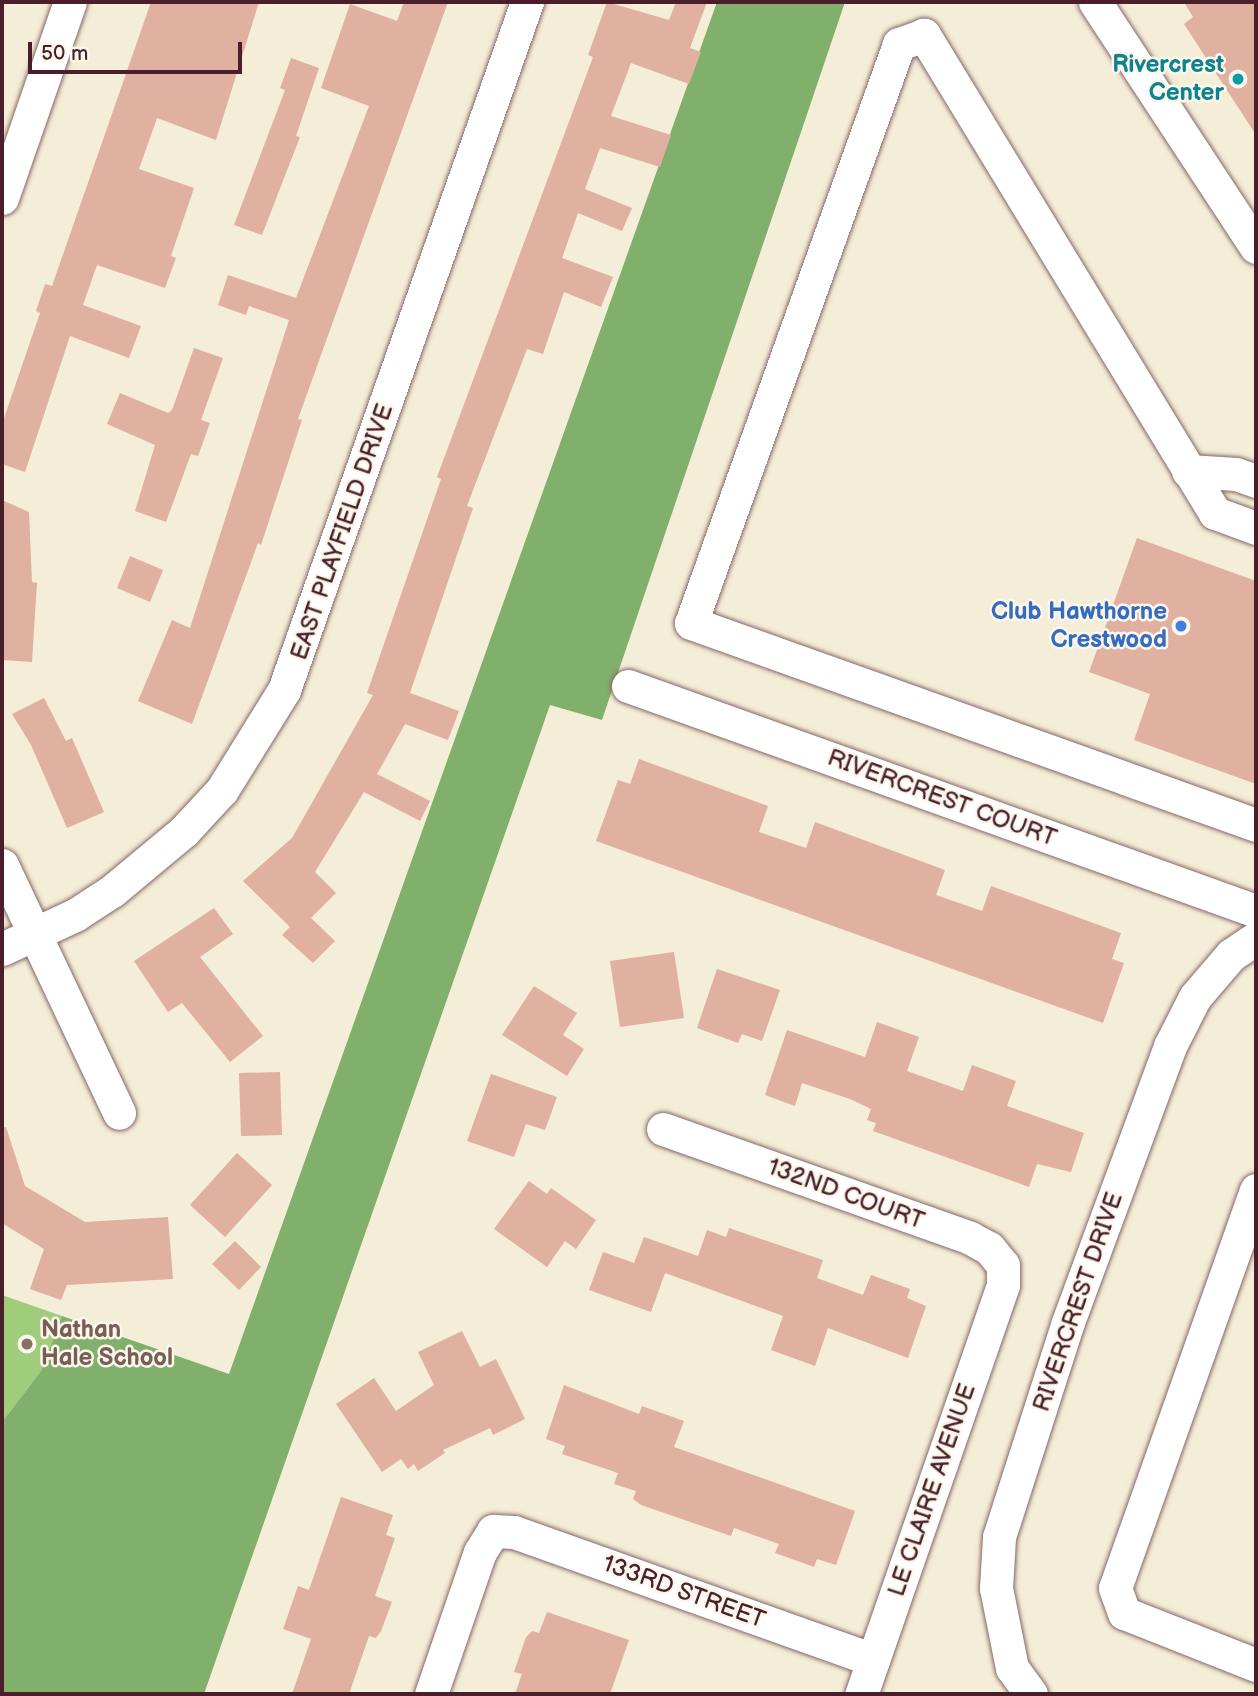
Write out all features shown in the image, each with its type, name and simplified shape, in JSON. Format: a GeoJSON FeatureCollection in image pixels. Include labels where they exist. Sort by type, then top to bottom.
{"type":"FeatureCollection","features":[{"type":"Feature","properties":{"kind":"street"},"geometry":{"type":"LineString","coordinates":[[2,198],[70,2]]}},
{"type":"Feature","properties":{"kind":"street","name":"EAST PLAYFIELD DRIVE"},"geometry":{"type":"LineString","coordinates":[[2,949],[34,935],[112,891],[184,831],[222,790],[284,690],[527,2]]}},
{"type":"Feature","properties":{"kind":"street"},"geometry":{"type":"LineString","coordinates":[[1095,2],[1256,247]]}},
{"type":"Feature","properties":{"kind":"street"},"geometry":{"type":"LineString","coordinates":[[1256,528],[1215,513],[924,34],[899,44],[691,623],[1256,825]]}},
{"type":"Feature","properties":{"kind":"street"},"geometry":{"type":"LineString","coordinates":[[1188,471],[1236,474],[1256,481]]}},
{"type":"Feature","properties":{"kind":"street","name":"RIVERCREST COURT"},"geometry":{"type":"LineString","coordinates":[[628,686],[1256,911]]}},
{"type":"Feature","properties":{"kind":"street"},"geometry":{"type":"LineString","coordinates":[[2,865],[118,1114]]}},
{"type":"Feature","properties":{"kind":"street","name":"RIVERCREST DRIVE"},"geometry":{"type":"LineString","coordinates":[[1031,1694],[1012,1668],[996,1588],[999,1537],[1068,1322],[1170,1046],[1195,998],[1231,955],[1256,938]]}},
{"type":"Feature","properties":{"kind":"street","name":"132ND COURT"},"geometry":{"type":"LineString","coordinates":[[663,1129],[970,1238],[989,1248],[1003,1265],[1003,1286]]}},
{"type":"Feature","properties":{"kind":"street"},"geometry":{"type":"LineString","coordinates":[[1256,1191],[1115,1588],[1124,1613],[1155,1629],[1256,1665]]}},
{"type":"Feature","properties":{"kind":"street","name":"LE CLAIRE AVENUE"},"geometry":{"type":"LineString","coordinates":[[861,1694],[1003,1286]]}},
{"type":"Feature","properties":{"kind":"street","name":"133RD STREET"},"geometry":{"type":"LineString","coordinates":[[431,1694],[480,1552],[493,1531],[524,1535],[873,1660]]}},
{"type":"Feature","properties":{"kind":"green space"},"geometry":{"type":"Polygon","coordinates":[[[717,2],[845,2],[602,720],[550,705],[204,1694],[2,1694],[2,1422],[41,1371],[62,1316],[229,1374],[717,2]]]}},
{"type":"Feature","properties":{"kind":"green space","name":"Nathan Hale School"},"geometry":{"type":"Polygon","coordinates":[[[2,1295],[62,1316],[41,1371],[2,1422],[2,1295]]]}},
{"type":"Feature","properties":{"kind":"building"},"geometry":{"type":"Polygon","coordinates":[[[151,2],[259,2],[216,140],[157,118],[139,169],[194,188],[171,256],[176,258],[165,288],[97,265],[83,305],[141,326],[129,358],[70,336],[25,472],[2,464],[2,424],[40,313],[36,311],[45,284],[52,286],[151,2]]]}},
{"type":"Feature","properties":{"kind":"building"},"geometry":{"type":"Polygon","coordinates":[[[404,2],[448,2],[298,419],[302,420],[261,545],[258,543],[192,724],[138,701],[172,620],[190,628],[289,320],[249,306],[246,315],[218,305],[228,275],[296,298],[369,106],[321,88],[350,4],[397,21],[404,2]]]}},
{"type":"Feature","properties":{"kind":"building"},"geometry":{"type":"Polygon","coordinates":[[[607,2],[669,20],[676,2],[707,2],[690,48],[701,52],[689,84],[631,63],[611,116],[671,135],[660,167],[600,148],[585,189],[632,208],[622,231],[578,213],[562,258],[613,277],[601,307],[564,292],[543,354],[527,349],[467,506],[473,508],[410,693],[459,711],[448,740],[405,724],[377,774],[430,801],[420,821],[364,792],[315,872],[336,893],[311,918],[335,941],[313,963],[282,935],[290,927],[243,881],[292,838],[373,695],[367,693],[441,479],[437,477],[593,57],[588,55],[607,2]]]}},
{"type":"Feature","properties":{"kind":"building","name":"Rivercrest Center"},"geometry":{"type":"Polygon","coordinates":[[[1184,2],[1256,2],[1256,135],[1184,24],[1193,17],[1184,2]]]}},
{"type":"Feature","properties":{"kind":"building"},"geometry":{"type":"Polygon","coordinates":[[[291,58],[319,68],[296,136],[300,137],[262,235],[234,225],[285,90],[280,88],[291,58]]]}},
{"type":"Feature","properties":{"kind":"building"},"geometry":{"type":"Polygon","coordinates":[[[194,348],[223,358],[201,420],[210,423],[198,456],[191,454],[166,522],[135,511],[155,445],[107,424],[120,393],[168,413],[172,410],[194,348]]]}},
{"type":"Feature","properties":{"kind":"building"},"geometry":{"type":"Polygon","coordinates":[[[2,500],[29,512],[32,582],[37,583],[32,662],[2,660],[2,500]]]}},
{"type":"Feature","properties":{"kind":"building","name":"Club Hawthorne Crestwood"},"geometry":{"type":"Polygon","coordinates":[[[1137,538],[1256,581],[1256,784],[1134,740],[1150,694],[1089,672],[1137,538]]]}},
{"type":"Feature","properties":{"kind":"building"},"geometry":{"type":"Polygon","coordinates":[[[130,556],[163,570],[150,602],[117,588],[130,556]]]}},
{"type":"Feature","properties":{"kind":"building"},"geometry":{"type":"Polygon","coordinates":[[[44,698],[66,741],[72,738],[104,812],[67,828],[31,745],[12,714],[44,698]]]}},
{"type":"Feature","properties":{"kind":"building"},"geometry":{"type":"Polygon","coordinates":[[[639,759],[768,806],[759,832],[806,848],[815,822],[945,870],[936,895],[982,911],[991,886],[1121,933],[1112,959],[1124,963],[1103,1023],[596,841],[618,780],[630,784],[639,759]]]}},
{"type":"Feature","properties":{"kind":"building"},"geometry":{"type":"Polygon","coordinates":[[[214,908],[233,934],[200,957],[263,1036],[230,1062],[182,1003],[168,1012],[134,961],[214,908]]]}},
{"type":"Feature","properties":{"kind":"building"},"geometry":{"type":"Polygon","coordinates":[[[674,952],[684,1018],[620,1027],[610,961],[674,952]]]}},
{"type":"Feature","properties":{"kind":"building"},"geometry":{"type":"Polygon","coordinates":[[[717,969],[780,990],[762,1041],[742,1034],[738,1043],[697,1028],[717,969]]]}},
{"type":"Feature","properties":{"kind":"building"},"geometry":{"type":"Polygon","coordinates":[[[534,986],[577,1013],[563,1035],[584,1049],[567,1076],[502,1035],[534,986]]]}},
{"type":"Feature","properties":{"kind":"building"},"geometry":{"type":"Polygon","coordinates":[[[877,1022],[919,1037],[907,1071],[963,1091],[972,1065],[1016,1081],[1007,1106],[1084,1133],[1071,1172],[1037,1164],[1029,1187],[873,1131],[876,1123],[867,1120],[871,1109],[850,1099],[802,1083],[795,1106],[765,1095],[787,1030],[865,1057],[877,1022]]]}},
{"type":"Feature","properties":{"kind":"building"},"geometry":{"type":"Polygon","coordinates":[[[280,1072],[282,1135],[241,1136],[239,1073],[280,1072]]]}},
{"type":"Feature","properties":{"kind":"building"},"geometry":{"type":"Polygon","coordinates":[[[491,1074],[557,1097],[545,1130],[526,1124],[514,1157],[467,1141],[491,1074]]]}},
{"type":"Feature","properties":{"kind":"building"},"geometry":{"type":"Polygon","coordinates":[[[6,1127],[25,1186],[85,1222],[168,1217],[173,1279],[67,1285],[61,1300],[30,1289],[44,1249],[2,1223],[2,1128],[6,1127]]]}},
{"type":"Feature","properties":{"kind":"building"},"geometry":{"type":"Polygon","coordinates":[[[237,1153],[272,1185],[225,1237],[190,1205],[237,1153]]]}},
{"type":"Feature","properties":{"kind":"building"},"geometry":{"type":"Polygon","coordinates":[[[529,1181],[547,1194],[551,1188],[596,1220],[576,1249],[565,1241],[547,1267],[494,1229],[529,1181]]]}},
{"type":"Feature","properties":{"kind":"building"},"geometry":{"type":"Polygon","coordinates":[[[729,1228],[823,1260],[817,1278],[863,1295],[871,1275],[910,1289],[907,1298],[926,1306],[908,1358],[828,1328],[815,1366],[771,1350],[783,1316],[665,1273],[651,1312],[589,1290],[603,1252],[634,1263],[644,1237],[698,1256],[707,1230],[726,1237],[729,1228]]]}},
{"type":"Feature","properties":{"kind":"building"},"geometry":{"type":"Polygon","coordinates":[[[235,1241],[261,1267],[239,1290],[212,1264],[235,1241]]]}},
{"type":"Feature","properties":{"kind":"building"},"geometry":{"type":"Polygon","coordinates":[[[462,1331],[480,1367],[496,1359],[525,1419],[493,1435],[490,1428],[443,1450],[445,1453],[418,1471],[414,1464],[408,1469],[401,1459],[382,1472],[336,1404],[374,1378],[396,1411],[434,1385],[418,1352],[462,1331]]]}},
{"type":"Feature","properties":{"kind":"building"},"geometry":{"type":"Polygon","coordinates":[[[564,1385],[639,1414],[642,1406],[684,1421],[674,1447],[855,1511],[836,1565],[817,1559],[814,1567],[775,1553],[779,1544],[734,1528],[731,1536],[641,1505],[633,1499],[636,1491],[614,1484],[618,1473],[562,1454],[565,1446],[546,1439],[564,1385]]]}},
{"type":"Feature","properties":{"kind":"building"},"geometry":{"type":"Polygon","coordinates":[[[341,1497],[393,1515],[386,1535],[395,1538],[375,1596],[392,1602],[381,1631],[376,1638],[369,1636],[349,1694],[292,1694],[311,1639],[283,1629],[298,1586],[309,1590],[341,1497]]]}},
{"type":"Feature","properties":{"kind":"building"},"geometry":{"type":"Polygon","coordinates":[[[547,1612],[629,1640],[610,1694],[515,1694],[522,1674],[514,1672],[526,1637],[532,1631],[539,1633],[547,1612]]]}},
{"type":"Feature","properties":{"kind":"place","name":"Rivercrest Center"},"geometry":{"type":"Point","coordinates":[1238,79]}},
{"type":"Feature","properties":{"kind":"place","name":"Club Hawthorne Crestwood"},"geometry":{"type":"Point","coordinates":[1181,626]}},
{"type":"Feature","properties":{"kind":"place","name":"Nathan Hale School"},"geometry":{"type":"Point","coordinates":[27,1344]}}]}
